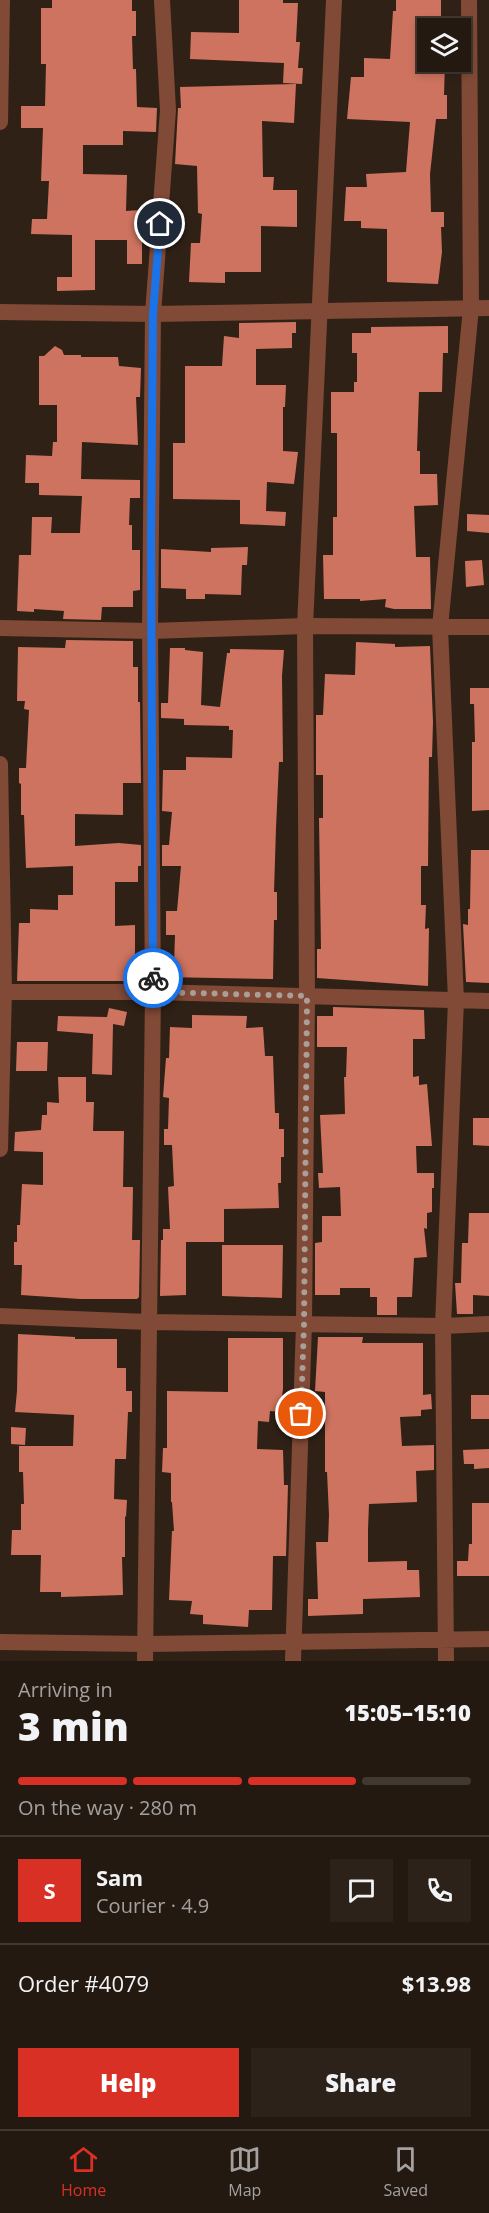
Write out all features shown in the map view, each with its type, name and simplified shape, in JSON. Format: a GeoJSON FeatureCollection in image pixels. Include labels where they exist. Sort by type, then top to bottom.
{"type":"FeatureCollection","features":[{"type":"Feature","properties":{"kind":"street"},"geometry":{"type":"LineString","coordinates":[[0,122],[2,0]]}},
{"type":"Feature","properties":{"kind":"street"},"geometry":{"type":"LineString","coordinates":[[145,1652],[153,992],[150,630],[153,314],[168,110],[162,0]]}},
{"type":"Feature","properties":{"kind":"street"},"geometry":{"type":"LineString","coordinates":[[292,1661],[304,1324],[307,996],[305,626],[334,0]]}},
{"type":"Feature","properties":{"kind":"street"},"geometry":{"type":"LineString","coordinates":[[446,1661],[442,1326],[456,1000],[440,627],[471,308],[469,0]]}},
{"type":"Feature","properties":{"kind":"street"},"geometry":{"type":"LineString","coordinates":[[0,312],[153,314],[489,308]]}},
{"type":"Feature","properties":{"kind":"street"},"geometry":{"type":"LineString","coordinates":[[0,628],[150,630],[305,626],[489,627]]}},
{"type":"Feature","properties":{"kind":"street"},"geometry":{"type":"LineString","coordinates":[[0,764],[2,992],[0,1149]]}},
{"type":"Feature","properties":{"kind":"street"},"geometry":{"type":"LineString","coordinates":[[2,992],[153,992],[489,1001]]}},
{"type":"Feature","properties":{"kind":"street"},"geometry":{"type":"LineString","coordinates":[[0,1316],[148,1322],[442,1326],[489,1324]]}},
{"type":"Feature","properties":{"kind":"street"},"geometry":{"type":"LineString","coordinates":[[0,1641],[145,1652],[293,1641],[489,1639]]}},
{"type":"Feature","properties":{"kind":"building"},"geometry":{"type":"Polygon","coordinates":[[[52,0],[132,0],[132,11],[136,11],[136,36],[132,36],[137,107],[157,108],[156,132],[123,131],[123,145],[83,145],[83,174],[127,175],[126,211],[140,210],[140,229],[142,229],[142,264],[127,264],[127,240],[95,240],[95,290],[57,291],[57,277],[72,277],[72,235],[31,234],[32,219],[47,219],[49,181],[41,181],[43,128],[21,128],[21,106],[45,106],[46,64],[41,64],[41,8],[52,8],[52,0]]]}},
{"type":"Feature","properties":{"kind":"building"},"geometry":{"type":"Polygon","coordinates":[[[239,0],[283,0],[283,3],[298,3],[296,42],[300,42],[298,68],[303,68],[302,84],[283,83],[284,63],[190,59],[191,32],[239,33],[239,0]]]}},
{"type":"Feature","properties":{"kind":"building"},"geometry":{"type":"Polygon","coordinates":[[[396,0],[441,0],[441,18],[417,18],[417,72],[445,72],[444,95],[447,95],[447,119],[436,119],[430,174],[431,212],[444,212],[438,284],[387,282],[387,229],[361,228],[361,221],[344,221],[346,187],[367,187],[366,174],[406,172],[410,122],[347,119],[351,77],[364,77],[364,58],[390,59],[393,11],[396,11],[396,0]]]}},
{"type":"Feature","properties":{"kind":"building"},"geometry":{"type":"Polygon","coordinates":[[[296,84],[294,123],[262,121],[263,177],[274,177],[273,190],[297,190],[297,227],[261,226],[261,272],[225,272],[225,283],[189,282],[191,243],[200,243],[202,214],[198,213],[197,166],[175,164],[178,108],[181,108],[180,87],[296,84]]]}},
{"type":"Feature","properties":{"kind":"building"},"geometry":{"type":"Polygon","coordinates":[[[296,322],[296,333],[292,333],[292,348],[256,349],[256,385],[286,385],[285,407],[283,407],[283,451],[298,452],[294,484],[267,482],[266,511],[286,512],[285,526],[240,524],[240,500],[173,499],[173,443],[185,443],[185,366],[222,366],[224,336],[239,338],[239,323],[296,322]]]}},
{"type":"Feature","properties":{"kind":"building"},"geometry":{"type":"Polygon","coordinates":[[[448,326],[448,353],[443,353],[442,392],[419,392],[417,451],[420,451],[420,474],[437,474],[438,505],[414,506],[416,557],[430,557],[431,609],[385,607],[386,599],[360,601],[360,599],[324,599],[323,555],[333,555],[333,517],[337,517],[337,433],[331,433],[331,392],[354,392],[354,382],[357,382],[357,353],[352,353],[352,333],[371,333],[371,327],[448,326]]]}},
{"type":"Feature","properties":{"kind":"building"},"geometry":{"type":"Polygon","coordinates":[[[55,346],[62,350],[64,355],[118,357],[119,366],[141,368],[140,397],[136,397],[138,445],[82,442],[81,479],[140,480],[140,498],[130,498],[129,525],[132,525],[132,550],[140,550],[140,590],[133,591],[133,607],[102,607],[101,620],[63,619],[64,611],[34,609],[34,612],[17,611],[19,555],[31,555],[32,517],[52,517],[51,533],[80,533],[82,496],[39,495],[39,483],[25,483],[26,455],[52,456],[53,442],[57,442],[57,405],[39,405],[39,356],[44,356],[55,346]]]}},
{"type":"Feature","properties":{"kind":"building"},"geometry":{"type":"Polygon","coordinates":[[[467,514],[489,515],[489,533],[467,531],[467,514]]]}},
{"type":"Feature","properties":{"kind":"building"},"geometry":{"type":"Polygon","coordinates":[[[248,547],[247,565],[242,565],[241,595],[205,594],[205,599],[186,599],[186,589],[161,588],[161,549],[211,552],[211,548],[248,547]]]}},
{"type":"Feature","properties":{"kind":"building"},"geometry":{"type":"Polygon","coordinates":[[[482,560],[484,585],[466,587],[465,561],[482,560]]]}},
{"type":"Feature","properties":{"kind":"building"},"geometry":{"type":"Polygon","coordinates":[[[66,640],[133,641],[133,667],[138,667],[138,702],[140,702],[141,783],[123,783],[123,815],[75,814],[75,846],[119,843],[141,845],[138,882],[115,882],[115,926],[135,925],[135,963],[142,963],[142,977],[134,976],[134,981],[17,981],[19,923],[30,923],[30,909],[58,910],[58,895],[73,895],[73,866],[26,868],[19,768],[26,768],[29,710],[24,709],[25,701],[17,701],[18,647],[65,648],[66,640]]]}},
{"type":"Feature","properties":{"kind":"building"},"geometry":{"type":"Polygon","coordinates":[[[356,642],[395,644],[395,647],[430,646],[433,722],[432,757],[429,757],[428,866],[421,866],[421,905],[426,905],[425,929],[429,928],[428,986],[317,978],[317,949],[321,949],[319,818],[323,818],[323,775],[316,775],[316,715],[323,715],[325,674],[355,675],[356,642]]]}},
{"type":"Feature","properties":{"kind":"building"},"geometry":{"type":"Polygon","coordinates":[[[170,648],[185,648],[185,650],[203,652],[201,705],[220,707],[227,653],[230,653],[230,649],[284,650],[283,762],[279,762],[274,892],[277,892],[277,920],[274,920],[273,979],[163,977],[163,964],[174,964],[175,935],[166,935],[166,911],[177,911],[181,866],[162,866],[162,845],[169,845],[172,812],[162,811],[163,770],[186,770],[186,757],[232,758],[233,730],[229,730],[229,726],[184,725],[184,719],[161,718],[161,703],[168,703],[170,648]]]}},
{"type":"Feature","properties":{"kind":"building"},"geometry":{"type":"Polygon","coordinates":[[[470,688],[489,688],[489,810],[472,811],[472,742],[475,742],[474,704],[470,704],[470,688]]]}},
{"type":"Feature","properties":{"kind":"building"},"geometry":{"type":"Polygon","coordinates":[[[471,850],[489,850],[489,983],[466,982],[463,924],[468,925],[468,909],[470,909],[471,850]]]}},
{"type":"Feature","properties":{"kind":"building"},"geometry":{"type":"Polygon","coordinates":[[[333,1007],[424,1010],[425,1039],[413,1039],[413,1077],[419,1076],[419,1085],[427,1084],[432,1146],[416,1146],[417,1173],[434,1173],[432,1212],[427,1213],[427,1229],[424,1228],[427,1257],[414,1258],[412,1297],[397,1297],[397,1315],[377,1315],[377,1297],[370,1297],[370,1288],[340,1288],[340,1295],[315,1295],[315,1243],[322,1242],[322,1216],[341,1216],[340,1187],[319,1188],[318,1173],[323,1173],[320,1115],[345,1114],[344,1077],[346,1077],[347,1047],[317,1047],[317,1016],[333,1016],[333,1007]]]}},
{"type":"Feature","properties":{"kind":"building"},"geometry":{"type":"Polygon","coordinates":[[[109,1008],[127,1012],[124,1026],[113,1024],[112,1075],[92,1074],[93,1034],[57,1031],[58,1016],[107,1017],[109,1008]]]}},
{"type":"Feature","properties":{"kind":"building"},"geometry":{"type":"Polygon","coordinates":[[[192,1015],[247,1016],[246,1028],[263,1027],[265,1056],[273,1056],[275,1113],[279,1113],[279,1129],[284,1129],[284,1157],[281,1157],[281,1183],[278,1183],[279,1208],[224,1209],[224,1242],[186,1242],[186,1295],[160,1296],[161,1240],[163,1240],[163,1229],[170,1229],[168,1187],[174,1186],[172,1145],[164,1145],[164,1129],[168,1129],[169,1098],[163,1097],[166,1058],[169,1058],[170,1027],[192,1028],[192,1015]]]}},
{"type":"Feature","properties":{"kind":"building"},"geometry":{"type":"Polygon","coordinates":[[[17,1042],[48,1042],[47,1071],[16,1071],[17,1042]]]}},
{"type":"Feature","properties":{"kind":"building"},"geometry":{"type":"Polygon","coordinates":[[[58,1077],[86,1077],[86,1102],[94,1102],[93,1131],[124,1131],[123,1187],[133,1187],[132,1240],[140,1240],[139,1297],[137,1299],[80,1299],[21,1295],[22,1265],[14,1265],[14,1242],[17,1242],[17,1225],[20,1225],[22,1184],[43,1185],[43,1152],[14,1151],[15,1132],[41,1130],[42,1115],[47,1115],[47,1102],[59,1103],[58,1077]]]}},
{"type":"Feature","properties":{"kind":"building"},"geometry":{"type":"Polygon","coordinates":[[[473,1118],[489,1118],[489,1146],[473,1145],[473,1118]]]}},
{"type":"Feature","properties":{"kind":"building"},"geometry":{"type":"Polygon","coordinates":[[[469,1213],[489,1213],[489,1296],[473,1295],[473,1314],[457,1314],[455,1283],[461,1283],[462,1243],[468,1243],[469,1213]]]}},
{"type":"Feature","properties":{"kind":"building"},"geometry":{"type":"Polygon","coordinates":[[[222,1245],[283,1245],[282,1298],[222,1296],[222,1245]]]}},
{"type":"Feature","properties":{"kind":"building"},"geometry":{"type":"Polygon","coordinates":[[[18,1334],[75,1337],[75,1339],[117,1339],[117,1368],[126,1368],[126,1391],[132,1391],[132,1412],[128,1412],[126,1459],[115,1459],[114,1499],[127,1500],[125,1557],[122,1557],[123,1595],[61,1597],[61,1592],[40,1592],[41,1555],[11,1555],[12,1530],[21,1530],[21,1504],[24,1504],[23,1472],[19,1472],[19,1446],[73,1446],[74,1415],[15,1412],[18,1334]]]}},
{"type":"Feature","properties":{"kind":"building"},"geometry":{"type":"Polygon","coordinates":[[[318,1337],[363,1337],[362,1343],[423,1343],[423,1395],[431,1394],[432,1409],[421,1410],[421,1416],[400,1417],[402,1446],[434,1445],[434,1470],[416,1471],[417,1502],[369,1504],[368,1530],[368,1562],[407,1561],[407,1570],[419,1570],[420,1597],[363,1599],[363,1614],[308,1616],[308,1599],[318,1599],[316,1542],[328,1542],[329,1515],[327,1472],[325,1472],[325,1392],[315,1391],[318,1337]]]}},
{"type":"Feature","properties":{"kind":"building"},"geometry":{"type":"Polygon","coordinates":[[[228,1338],[283,1338],[283,1389],[280,1412],[270,1411],[269,1422],[258,1421],[257,1449],[283,1450],[284,1485],[288,1485],[286,1556],[273,1556],[272,1610],[249,1610],[248,1627],[203,1624],[203,1615],[190,1614],[192,1601],[169,1600],[172,1531],[174,1531],[171,1473],[162,1472],[163,1448],[167,1448],[167,1391],[228,1392],[228,1338]]]}},
{"type":"Feature","properties":{"kind":"building"},"geometry":{"type":"Polygon","coordinates":[[[471,1395],[489,1395],[489,1419],[471,1419],[471,1395]]]}},
{"type":"Feature","properties":{"kind":"building"},"geometry":{"type":"Polygon","coordinates":[[[11,1427],[26,1428],[25,1445],[11,1444],[11,1427]]]}},
{"type":"Feature","properties":{"kind":"building"},"geometry":{"type":"Polygon","coordinates":[[[489,1449],[489,1468],[474,1469],[474,1464],[464,1464],[463,1450],[489,1449]]]}},
{"type":"Feature","properties":{"kind":"building"},"geometry":{"type":"Polygon","coordinates":[[[472,1503],[489,1503],[489,1576],[457,1576],[457,1561],[468,1561],[469,1544],[472,1544],[472,1503]]]}},
{"type":"Feature","properties":{"kind":"way so far"},"geometry":{"type":"LineString","coordinates":[[153,978],[153,992],[307,996],[301,1414]]}},
{"type":"Feature","properties":{"kind":"route"},"geometry":{"type":"LineString","coordinates":[[153,978],[150,630],[153,314],[160,224]]}}]}
